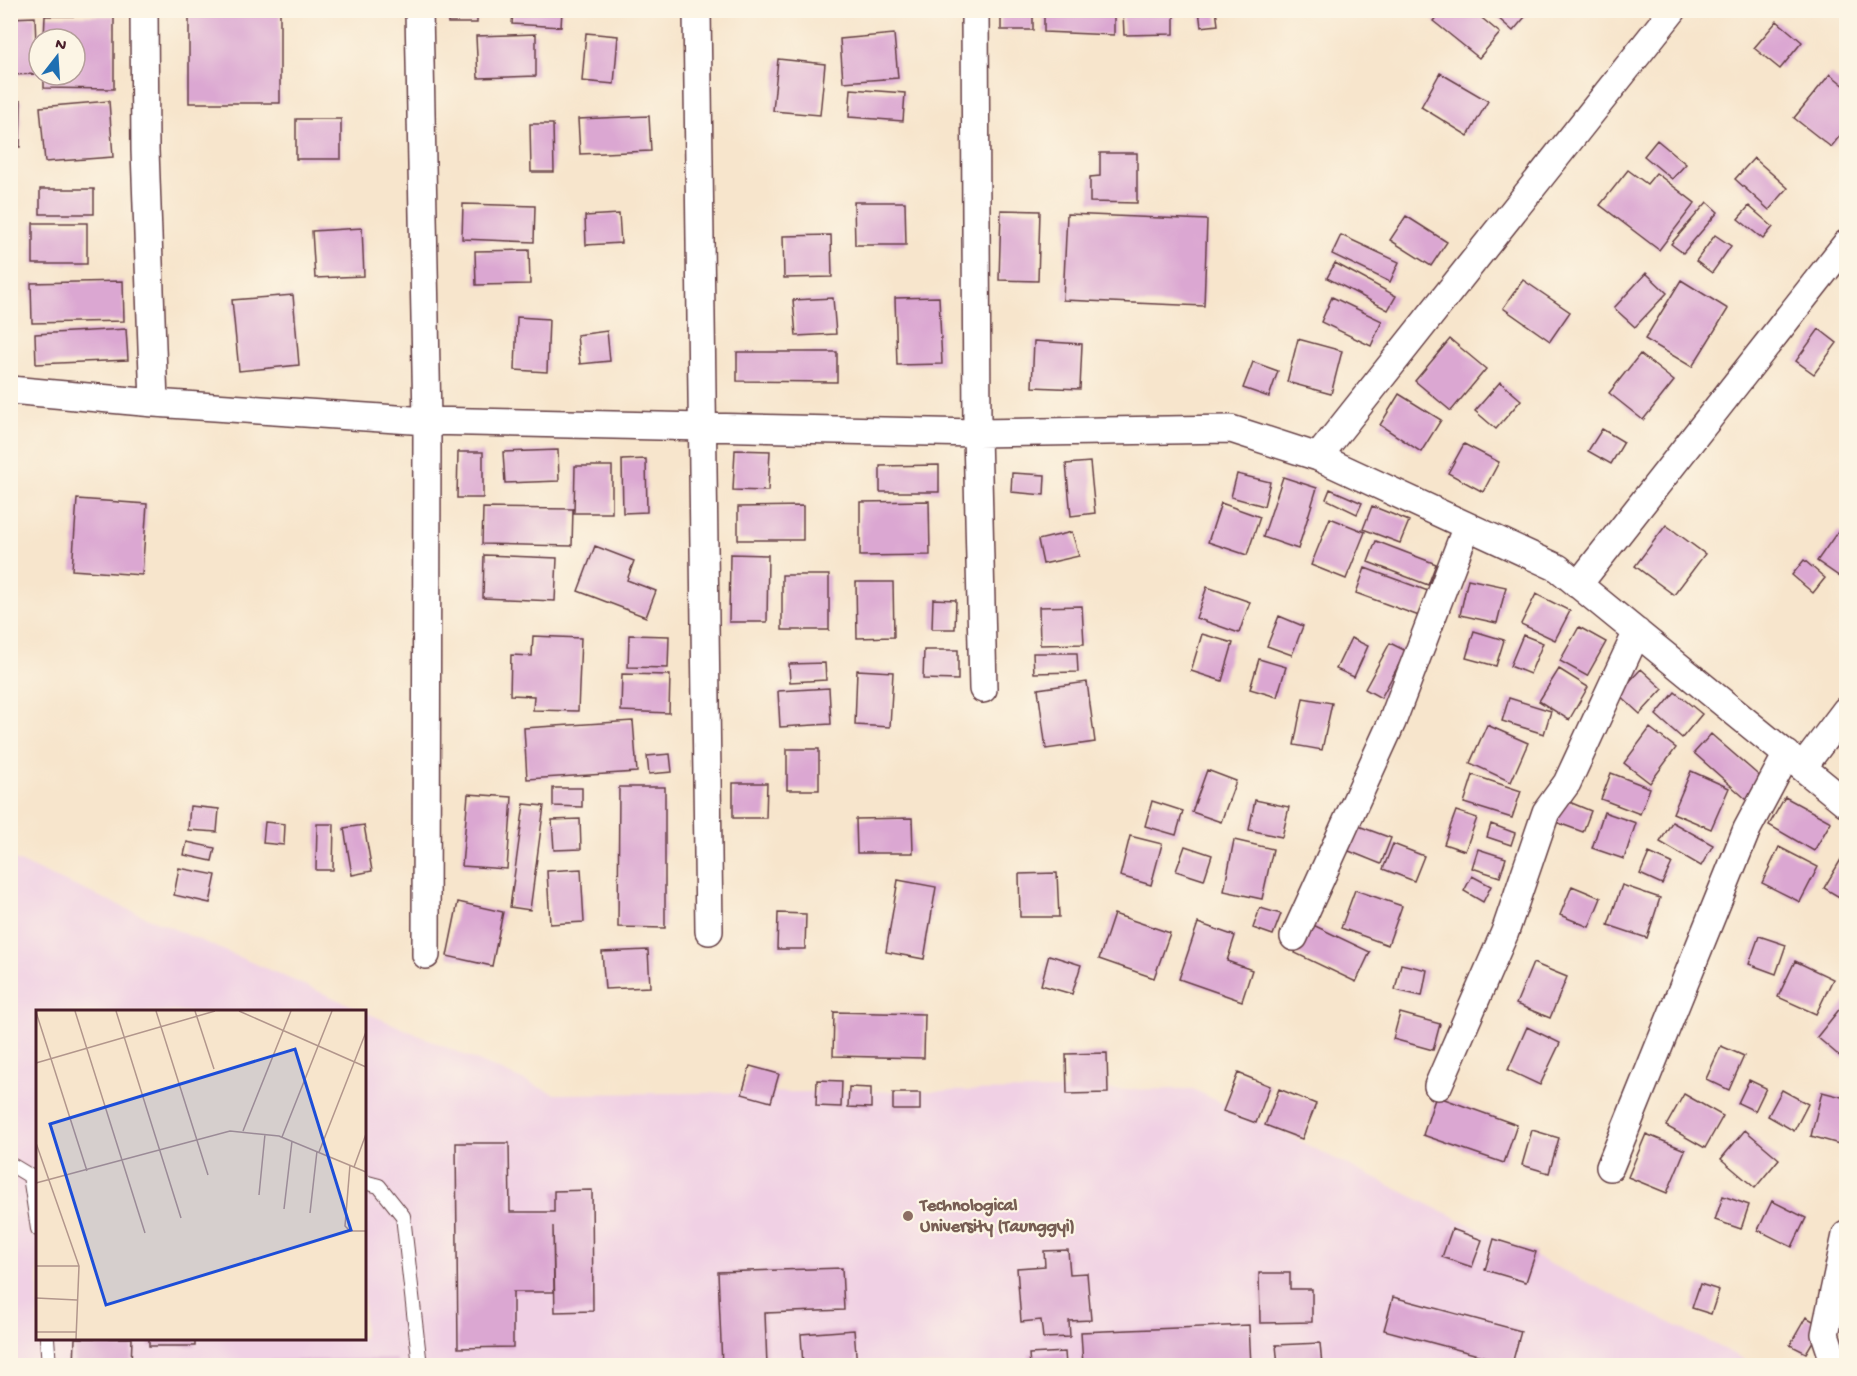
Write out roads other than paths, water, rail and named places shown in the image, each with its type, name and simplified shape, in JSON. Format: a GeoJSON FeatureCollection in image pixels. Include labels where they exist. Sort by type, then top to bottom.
{"type":"FeatureCollection","features":[{"type":"Feature","properties":{"kind":"street"},"geometry":{"type":"LineString","coordinates":[[144,10],[145,150],[154,403]]}},
{"type":"Feature","properties":{"kind":"street"},"geometry":{"type":"LineString","coordinates":[[419,10],[427,421],[426,955]]}},
{"type":"Feature","properties":{"kind":"street"},"geometry":{"type":"LineString","coordinates":[[697,10],[709,931]]}},
{"type":"Feature","properties":{"kind":"street"},"geometry":{"type":"LineString","coordinates":[[975,10],[977,433],[983,689]]}},
{"type":"Feature","properties":{"kind":"street"},"geometry":{"type":"LineString","coordinates":[[1318,457],[1673,10]]}},
{"type":"Feature","properties":{"kind":"street"},"geometry":{"type":"LineString","coordinates":[[1578,585],[1846,244]]}},
{"type":"Feature","properties":{"kind":"street"},"geometry":{"type":"LineString","coordinates":[[10,390],[154,403],[427,421],[701,425],[977,433],[1231,429],[1318,457],[1558,568],[1846,803]]}},
{"type":"Feature","properties":{"kind":"street"},"geometry":{"type":"LineString","coordinates":[[1294,937],[1392,722],[1467,526]]}},
{"type":"Feature","properties":{"kind":"street"},"geometry":{"type":"LineString","coordinates":[[1438,1086],[1505,932],[1546,812],[1567,783],[1637,632]]}},
{"type":"Feature","properties":{"kind":"street"},"geometry":{"type":"LineString","coordinates":[[1610,1167],[1747,829],[1795,760],[1846,710]]}},
{"type":"Feature","properties":{"kind":"street"},"geometry":{"type":"LineString","coordinates":[[1839,1365],[1834,1361],[1825,1334],[1846,1235]]}},
{"type":"Feature","properties":{"kind":"lane"},"geometry":{"type":"LineString","coordinates":[[10,1164],[34,1176],[36,1202]]}},
{"type":"Feature","properties":{"kind":"lane"},"geometry":{"type":"LineString","coordinates":[[366,1183],[379,1186],[403,1216],[420,1365]]}},
{"type":"Feature","properties":{"kind":"lane"},"geometry":{"type":"LineString","coordinates":[[47,1340],[49,1365]]}},
{"type":"Feature","properties":{"kind":"place","name":"Technological University (Taunggyi)"},"geometry":{"type":"Point","coordinates":[908,1216]}}]}
